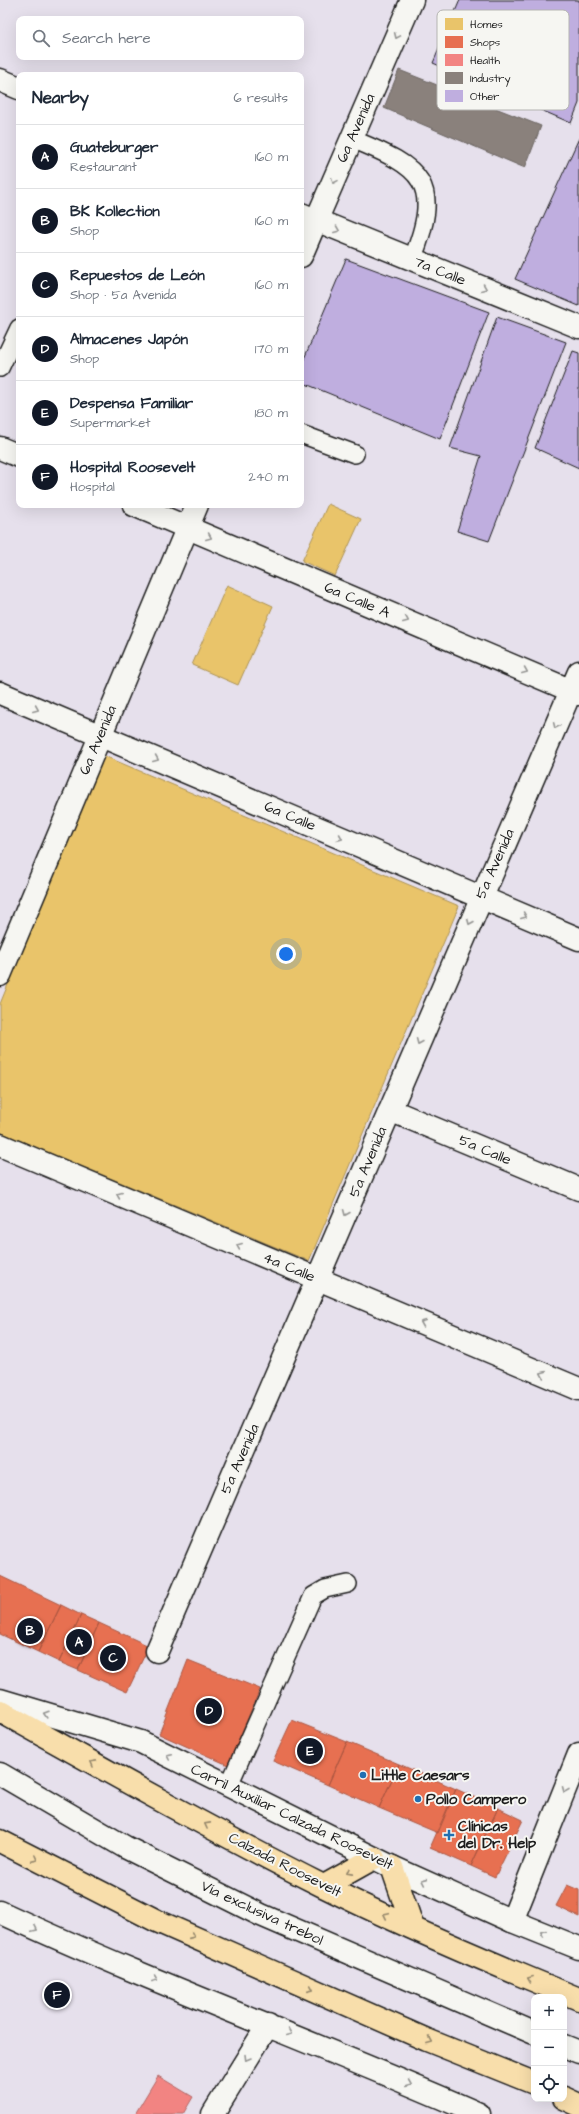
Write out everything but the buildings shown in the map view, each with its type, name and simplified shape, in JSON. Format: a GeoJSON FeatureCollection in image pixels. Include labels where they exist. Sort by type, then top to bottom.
{"type":"FeatureCollection","features":[{"type":"Feature","properties":{"kind":"highway","name":"Calzada Roosevelt"},"geometry":{"type":"LineString","coordinates":[[0,1711],[148,1793],[324,1886],[487,1962],[579,1999]]}},
{"type":"Feature","properties":{"kind":"highway"},"geometry":{"type":"LineString","coordinates":[[0,1841],[157,1921],[427,2040],[531,2082]]}},
{"type":"Feature","properties":{"kind":"highway"},"geometry":{"type":"LineString","coordinates":[[324,1886],[383,1863],[413,1928]]}},
{"type":"Feature","properties":{"kind":"highway"},"geometry":{"type":"LineString","coordinates":[[567,2090],[579,2092]]}},
{"type":"Feature","properties":{"kind":"highway"},"geometry":{"type":"LineString","coordinates":[[567,2099],[579,2105]]}},
{"type":"Feature","properties":{"kind":"street","name":"6a Avenida"},"geometry":{"type":"LineString","coordinates":[[304,240],[308,218],[352,138],[412,0]]}},
{"type":"Feature","properties":{"kind":"street"},"geometry":{"type":"LineString","coordinates":[[0,80],[16,87]]}},
{"type":"Feature","properties":{"kind":"street","name":"7a Calle"},"geometry":{"type":"LineString","coordinates":[[308,218],[579,327]]}},
{"type":"Feature","properties":{"kind":"street"},"geometry":{"type":"LineString","coordinates":[[0,448],[16,455]]}},
{"type":"Feature","properties":{"kind":"street","name":"6a Calle A"},"geometry":{"type":"LineString","coordinates":[[141,508],[576,686]]}},
{"type":"Feature","properties":{"kind":"street","name":"6a Avenida"},"geometry":{"type":"LineString","coordinates":[[0,975],[196,508]]}},
{"type":"Feature","properties":{"kind":"street","name":"5a Avenida"},"geometry":{"type":"LineString","coordinates":[[157,1651],[318,1279],[480,897],[576,686]]}},
{"type":"Feature","properties":{"kind":"street","name":"6a Calle"},"geometry":{"type":"LineString","coordinates":[[0,693],[579,939]]}},
{"type":"Feature","properties":{"kind":"street","name":"5a Calle"},"geometry":{"type":"LineString","coordinates":[[390,1110],[579,1189]]}},
{"type":"Feature","properties":{"kind":"street","name":"4a Calle"},"geometry":{"type":"LineString","coordinates":[[0,1145],[579,1389]]}},
{"type":"Feature","properties":{"kind":"street","name":"Carril Auxiliar Calzada Roosevelt"},"geometry":{"type":"LineString","coordinates":[[0,1700],[141,1742],[383,1863],[512,1921],[579,1948]]}},
{"type":"Feature","properties":{"kind":"street"},"geometry":{"type":"LineString","coordinates":[[512,1921],[579,1754]]}},
{"type":"Feature","properties":{"kind":"street","name":"Vía exclusiva trebol"},"geometry":{"type":"LineString","coordinates":[[0,1774],[125,1847],[261,1915],[531,2032]]}},
{"type":"Feature","properties":{"kind":"street"},"geometry":{"type":"LineString","coordinates":[[0,1912],[84,1951],[268,2025],[479,2114]]}},
{"type":"Feature","properties":{"kind":"street"},"geometry":{"type":"LineString","coordinates":[[213,2114],[268,2025]]}},
{"type":"Feature","properties":{"kind":"street"},"geometry":{"type":"LineString","coordinates":[[567,2047],[579,2052]]}},
{"type":"Feature","properties":{"kind":"lane"},"geometry":{"type":"LineString","coordinates":[[352,138],[407,166],[422,180],[427,199],[427,209],[423,233],[412,260]]}},
{"type":"Feature","properties":{"kind":"lane"},"geometry":{"type":"LineString","coordinates":[[0,368],[16,334]]}},
{"type":"Feature","properties":{"kind":"lane"},"geometry":{"type":"LineString","coordinates":[[304,435],[355,454]]}},
{"type":"Feature","properties":{"kind":"lane"},"geometry":{"type":"LineString","coordinates":[[229,1785],[313,1596],[325,1589],[348,1584]]}},
{"type":"Feature","properties":{"kind":"place","name":"BK Kollection"},"geometry":{"type":"Point","coordinates":[30,1631]}},
{"type":"Feature","properties":{"kind":"place","name":"Guateburger"},"geometry":{"type":"Point","coordinates":[79,1642]}},
{"type":"Feature","properties":{"kind":"place","name":"Repuestos de León"},"geometry":{"type":"Point","coordinates":[113,1658]}},
{"type":"Feature","properties":{"kind":"place","name":"Almacenes Japón"},"geometry":{"type":"Point","coordinates":[209,1711]}},
{"type":"Feature","properties":{"kind":"place","name":"Despensa Familiar"},"geometry":{"type":"Point","coordinates":[310,1751]}},
{"type":"Feature","properties":{"kind":"place","name":"Little Caesars"},"geometry":{"type":"Point","coordinates":[363,1775]}},
{"type":"Feature","properties":{"kind":"place","name":"Pollo Campero"},"geometry":{"type":"Point","coordinates":[418,1799]}},
{"type":"Feature","properties":{"kind":"place","name":"Clínicas del Dr. Help"},"geometry":{"type":"Point","coordinates":[449,1835]}},
{"type":"Feature","properties":{"kind":"place","name":"Hospital Roosevelt"},"geometry":{"type":"Point","coordinates":[57,1995]}}]}
